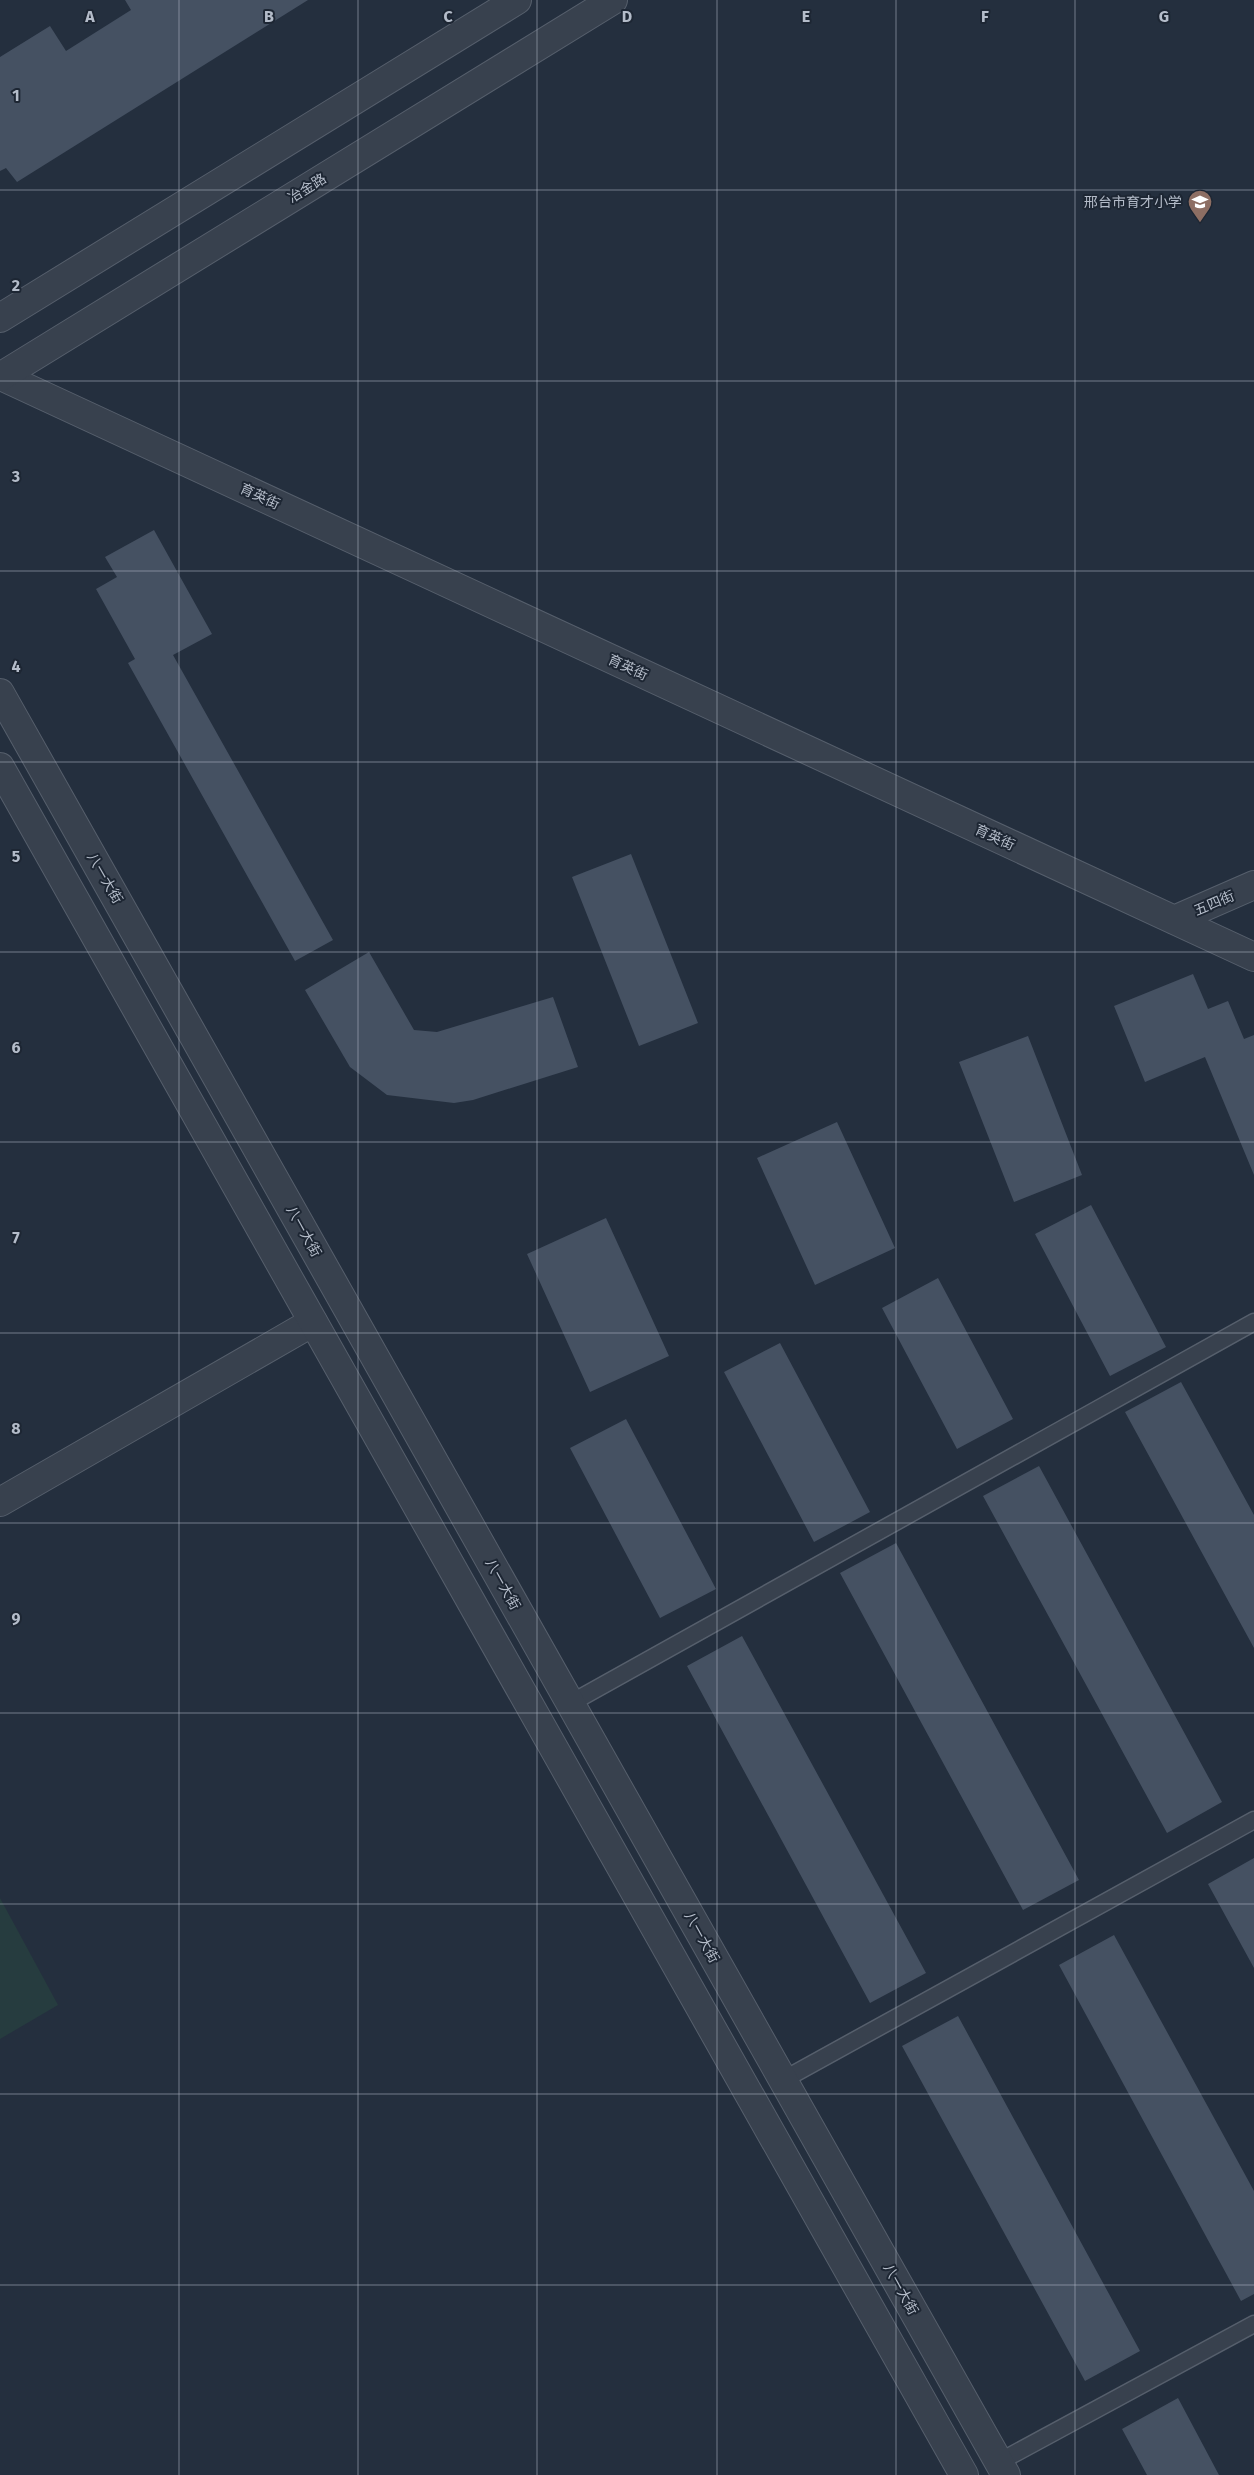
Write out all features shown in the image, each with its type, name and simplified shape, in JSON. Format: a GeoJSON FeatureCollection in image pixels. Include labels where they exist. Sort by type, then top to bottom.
{"type":"FeatureCollection","features":[{"type":"Feature","properties":{"kind":"street"},"geometry":{"type":"LineString","coordinates":[[0,318],[517,0]]}},
{"type":"Feature","properties":{"kind":"street","name":"冶金路"},"geometry":{"type":"LineString","coordinates":[[1,376],[613,0]]}},
{"type":"Feature","properties":{"kind":"street","name":"育英街"},"geometry":{"type":"LineString","coordinates":[[1,376],[1254,957]]}},
{"type":"Feature","properties":{"kind":"street","name":"八一大街"},"geometry":{"type":"LineString","coordinates":[[0,693],[1002,2468]]}},
{"type":"Feature","properties":{"kind":"street"},"geometry":{"type":"LineString","coordinates":[[0,767],[964,2475]]}},
{"type":"Feature","properties":{"kind":"street","name":"五四街"},"geometry":{"type":"LineString","coordinates":[[1174,920],[1254,885]]}},
{"type":"Feature","properties":{"kind":"street"},"geometry":{"type":"LineString","coordinates":[[0,1502],[313,1322]]}},
{"type":"Feature","properties":{"kind":"lane"},"geometry":{"type":"LineString","coordinates":[[570,1703],[1254,1322]]}},
{"type":"Feature","properties":{"kind":"lane"},"geometry":{"type":"LineString","coordinates":[[783,2080],[1254,1820]]}},
{"type":"Feature","properties":{"kind":"lane"},"geometry":{"type":"LineString","coordinates":[[1002,2468],[1254,2324]]}},
{"type":"Feature","properties":{"kind":"green space"},"geometry":{"type":"Polygon","coordinates":[[[0,1898],[58,2005],[0,2039],[0,1898]]]}},
{"type":"Feature","properties":{"kind":"building"},"geometry":{"type":"Polygon","coordinates":[[[125,0],[308,0],[17,182],[6,168],[0,171],[0,57],[50,26],[66,51],[131,10],[125,0]]]}},
{"type":"Feature","properties":{"kind":"building"},"geometry":{"type":"Polygon","coordinates":[[[154,530],[212,634],[173,655],[333,940],[295,961],[128,663],[135,659],[96,589],[117,577],[105,557],[154,530]]]}},
{"type":"Feature","properties":{"kind":"building"},"geometry":{"type":"Polygon","coordinates":[[[631,854],[698,1023],[639,1046],[572,877],[631,854]]]}},
{"type":"Feature","properties":{"kind":"building"},"geometry":{"type":"Polygon","coordinates":[[[369,952],[414,1030],[437,1032],[553,997],[578,1067],[473,1100],[454,1103],[387,1095],[350,1067],[305,990],[369,952]]]}},
{"type":"Feature","properties":{"kind":"building"},"geometry":{"type":"Polygon","coordinates":[[[1193,974],[1208,1009],[1228,1001],[1244,1039],[1254,1035],[1254,1175],[1205,1057],[1145,1082],[1114,1006],[1193,974]]]}},
{"type":"Feature","properties":{"kind":"building"},"geometry":{"type":"Polygon","coordinates":[[[1028,1036],[1082,1175],[1014,1202],[959,1062],[1028,1036]]]}},
{"type":"Feature","properties":{"kind":"building"},"geometry":{"type":"Polygon","coordinates":[[[837,1122],[895,1248],[815,1285],[757,1158],[837,1122]]]}},
{"type":"Feature","properties":{"kind":"building"},"geometry":{"type":"Polygon","coordinates":[[[1091,1205],[1166,1347],[1110,1376],[1035,1234],[1091,1205]]]}},
{"type":"Feature","properties":{"kind":"building"},"geometry":{"type":"Polygon","coordinates":[[[606,1218],[669,1356],[590,1392],[527,1254],[606,1218]]]}},
{"type":"Feature","properties":{"kind":"building"},"geometry":{"type":"Polygon","coordinates":[[[938,1278],[1013,1419],[957,1449],[882,1308],[938,1278]]]}},
{"type":"Feature","properties":{"kind":"building"},"geometry":{"type":"Polygon","coordinates":[[[780,1343],[870,1512],[814,1542],[724,1372],[780,1343]]]}},
{"type":"Feature","properties":{"kind":"building"},"geometry":{"type":"Polygon","coordinates":[[[1181,1382],[1254,1515],[1254,1648],[1125,1412],[1181,1382]]]}},
{"type":"Feature","properties":{"kind":"building"},"geometry":{"type":"Polygon","coordinates":[[[626,1419],[716,1589],[660,1618],[570,1448],[626,1419]]]}},
{"type":"Feature","properties":{"kind":"building"},"geometry":{"type":"Polygon","coordinates":[[[1039,1466],[1222,1802],[1167,1833],[983,1496],[1039,1466]]]}},
{"type":"Feature","properties":{"kind":"building"},"geometry":{"type":"Polygon","coordinates":[[[896,1543],[1079,1880],[1023,1910],[840,1573],[896,1543]]]}},
{"type":"Feature","properties":{"kind":"building"},"geometry":{"type":"Polygon","coordinates":[[[742,1636],[926,1973],[870,2003],[687,1666],[742,1636]]]}},
{"type":"Feature","properties":{"kind":"building"},"geometry":{"type":"Polygon","coordinates":[[[1254,1858],[1254,1968],[1208,1884],[1254,1858]]]}},
{"type":"Feature","properties":{"kind":"building"},"geometry":{"type":"Polygon","coordinates":[[[1114,1935],[1254,2191],[1254,2294],[1241,2301],[1059,1965],[1114,1935]]]}},
{"type":"Feature","properties":{"kind":"building"},"geometry":{"type":"Polygon","coordinates":[[[958,2016],[1140,2351],[1085,2381],[902,2046],[958,2016]]]}},
{"type":"Feature","properties":{"kind":"building"},"geometry":{"type":"Polygon","coordinates":[[[1178,2398],[1219,2475],[1147,2475],[1122,2429],[1178,2398]]]}},
{"type":"Feature","properties":{"kind":"place","name":"邢台市育才小学"},"geometry":{"type":"Point","coordinates":[1200,223]}}]}
